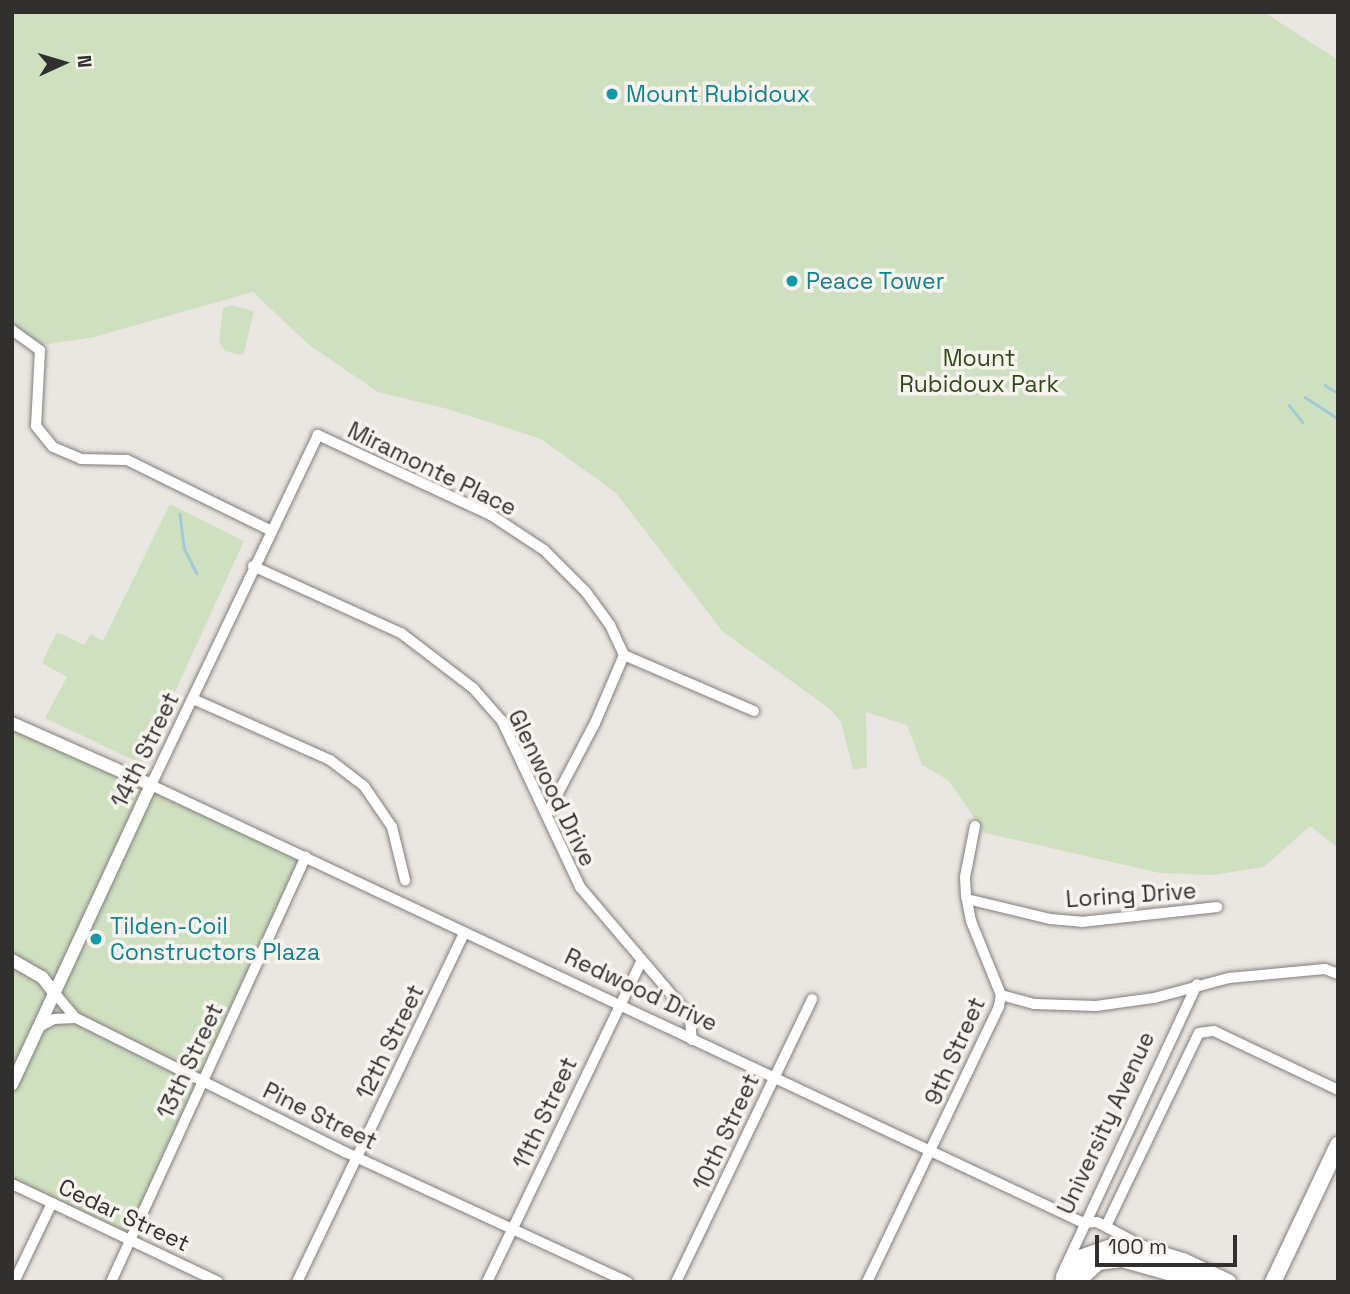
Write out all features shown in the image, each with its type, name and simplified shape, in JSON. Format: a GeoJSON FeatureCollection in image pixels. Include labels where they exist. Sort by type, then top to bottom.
{"type":"FeatureCollection","features":[{"type":"Feature","properties":{"kind":"main road"},"geometry":{"type":"LineString","coordinates":[[1273,1282],[1338,1145]]}},
{"type":"Feature","properties":{"kind":"main road","name":"Redwood Drive"},"geometry":{"type":"LineString","coordinates":[[1111,1233],[1228,1282]]}},
{"type":"Feature","properties":{"kind":"main road","name":"University Avenue"},"geometry":{"type":"LineString","coordinates":[[1060,1282],[1080,1258],[1111,1233]]}},
{"type":"Feature","properties":{"kind":"main road"},"geometry":{"type":"LineString","coordinates":[[1076,1282],[1105,1260],[1122,1259],[1204,1282]]}},
{"type":"Feature","properties":{"kind":"street"},"geometry":{"type":"LineString","coordinates":[[12,330],[40,351],[36,426],[54,447],[81,459],[128,460],[270,530]]}},
{"type":"Feature","properties":{"kind":"street","name":"14th Street"},"geometry":{"type":"LineString","coordinates":[[12,1084],[253,566],[318,435]]}},
{"type":"Feature","properties":{"kind":"street","name":"Miramonte Place"},"geometry":{"type":"LineString","coordinates":[[318,435],[491,516],[544,550],[586,592],[610,625],[624,655]]}},
{"type":"Feature","properties":{"kind":"street","name":"Glenwood Drive"},"geometry":{"type":"LineString","coordinates":[[253,566],[401,634],[441,661],[502,721],[580,887],[690,1019],[692,1040]]}},
{"type":"Feature","properties":{"kind":"street"},"geometry":{"type":"LineString","coordinates":[[547,814],[595,723],[624,655],[754,711]]}},
{"type":"Feature","properties":{"kind":"street"},"geometry":{"type":"LineString","coordinates":[[193,699],[330,760],[363,786],[392,827],[405,880]]}},
{"type":"Feature","properties":{"kind":"street"},"geometry":{"type":"LineString","coordinates":[[12,723],[151,785]]}},
{"type":"Feature","properties":{"kind":"street","name":"Redwood Drive"},"geometry":{"type":"LineString","coordinates":[[151,785],[619,1003],[930,1152],[1111,1233]]}},
{"type":"Feature","properties":{"kind":"street","name":"9th Street"},"geometry":{"type":"LineString","coordinates":[[867,1282],[1001,995],[967,899],[965,877],[975,826]]}},
{"type":"Feature","properties":{"kind":"street","name":"13th Street"},"geometry":{"type":"LineString","coordinates":[[111,1282],[202,1079],[306,858]]}},
{"type":"Feature","properties":{"kind":"street","name":"Loring Drive"},"geometry":{"type":"LineString","coordinates":[[967,899],[1050,919],[1082,922],[1217,907]]}},
{"type":"Feature","properties":{"kind":"street","name":"12th Street"},"geometry":{"type":"LineString","coordinates":[[297,1282],[464,933]]}},
{"type":"Feature","properties":{"kind":"street","name":"Pine Street"},"geometry":{"type":"LineString","coordinates":[[12,960],[42,978],[76,1018],[355,1157],[628,1282]]}},
{"type":"Feature","properties":{"kind":"street","name":"11th Street"},"geometry":{"type":"LineString","coordinates":[[487,1282],[641,962]]}},
{"type":"Feature","properties":{"kind":"street"},"geometry":{"type":"LineString","coordinates":[[1001,995],[1034,1004],[1096,1006],[1154,998],[1197,984],[1325,969],[1338,974]]}},
{"type":"Feature","properties":{"kind":"street","name":"University Avenue"},"geometry":{"type":"LineString","coordinates":[[1060,1282],[1084,1223],[1197,984]]}},
{"type":"Feature","properties":{"kind":"street","name":"10th Street"},"geometry":{"type":"LineString","coordinates":[[677,1282],[812,999]]}},
{"type":"Feature","properties":{"kind":"street"},"geometry":{"type":"LineString","coordinates":[[37,1029],[54,1019],[76,1018]]}},
{"type":"Feature","properties":{"kind":"street","name":"University Avenue"},"geometry":{"type":"LineString","coordinates":[[1111,1233],[1199,1032],[1214,1031],[1338,1090]]}},
{"type":"Feature","properties":{"kind":"street"},"geometry":{"type":"LineString","coordinates":[[1326,1171],[1338,1156]]}},
{"type":"Feature","properties":{"kind":"street","name":"Cedar Street"},"geometry":{"type":"LineString","coordinates":[[12,1184],[218,1282]]}},
{"type":"Feature","properties":{"kind":"street"},"geometry":{"type":"LineString","coordinates":[[15,1282],[52,1203]]}},
{"type":"Feature","properties":{"kind":"street"},"geometry":{"type":"LineString","coordinates":[[1105,1260],[1111,1233]]}},
{"type":"Feature","properties":{"kind":"green space","name":"Mount Rubidoux Park"},"geometry":{"type":"Polygon","coordinates":[[[12,12],[1264,12],[1338,60],[1338,848],[1310,826],[1264,867],[1213,875],[1160,873],[985,833],[948,780],[922,765],[907,725],[866,712],[867,767],[853,770],[841,722],[830,709],[723,632],[616,493],[541,439],[448,409],[378,392],[309,345],[253,292],[94,337],[42,345],[12,329],[12,12]]]}},
{"type":"Feature","properties":{"kind":"green space"},"geometry":{"type":"Polygon","coordinates":[[[231,305],[254,311],[244,353],[240,355],[225,351],[219,342],[223,308],[231,305]]]}},
{"type":"Feature","properties":{"kind":"green space"},"geometry":{"type":"Polygon","coordinates":[[[170,504],[244,541],[142,764],[45,718],[67,677],[42,663],[57,632],[84,645],[91,634],[103,641],[170,504]]]}},
{"type":"Feature","properties":{"kind":"green space"},"geometry":{"type":"Polygon","coordinates":[[[12,728],[311,860],[132,1239],[12,1180],[12,728]]]}},
{"type":"Feature","properties":{"kind":"waterway"},"geometry":{"type":"LineString","coordinates":[[1325,385],[1338,393]]}},
{"type":"Feature","properties":{"kind":"waterway"},"geometry":{"type":"LineString","coordinates":[[1305,397],[1336,417]]}},
{"type":"Feature","properties":{"kind":"waterway"},"geometry":{"type":"LineString","coordinates":[[1289,405],[1303,422]]}},
{"type":"Feature","properties":{"kind":"waterway"},"geometry":{"type":"LineString","coordinates":[[180,514],[184,548],[197,573]]}},
{"type":"Feature","properties":{"kind":"place","name":"Mount Rubidoux"},"geometry":{"type":"Point","coordinates":[612,94]}},
{"type":"Feature","properties":{"kind":"place","name":"Peace Tower"},"geometry":{"type":"Point","coordinates":[792,281]}},
{"type":"Feature","properties":{"kind":"place","name":"Tilden-Coil Constructors Plaza"},"geometry":{"type":"Point","coordinates":[96,939]}}]}
